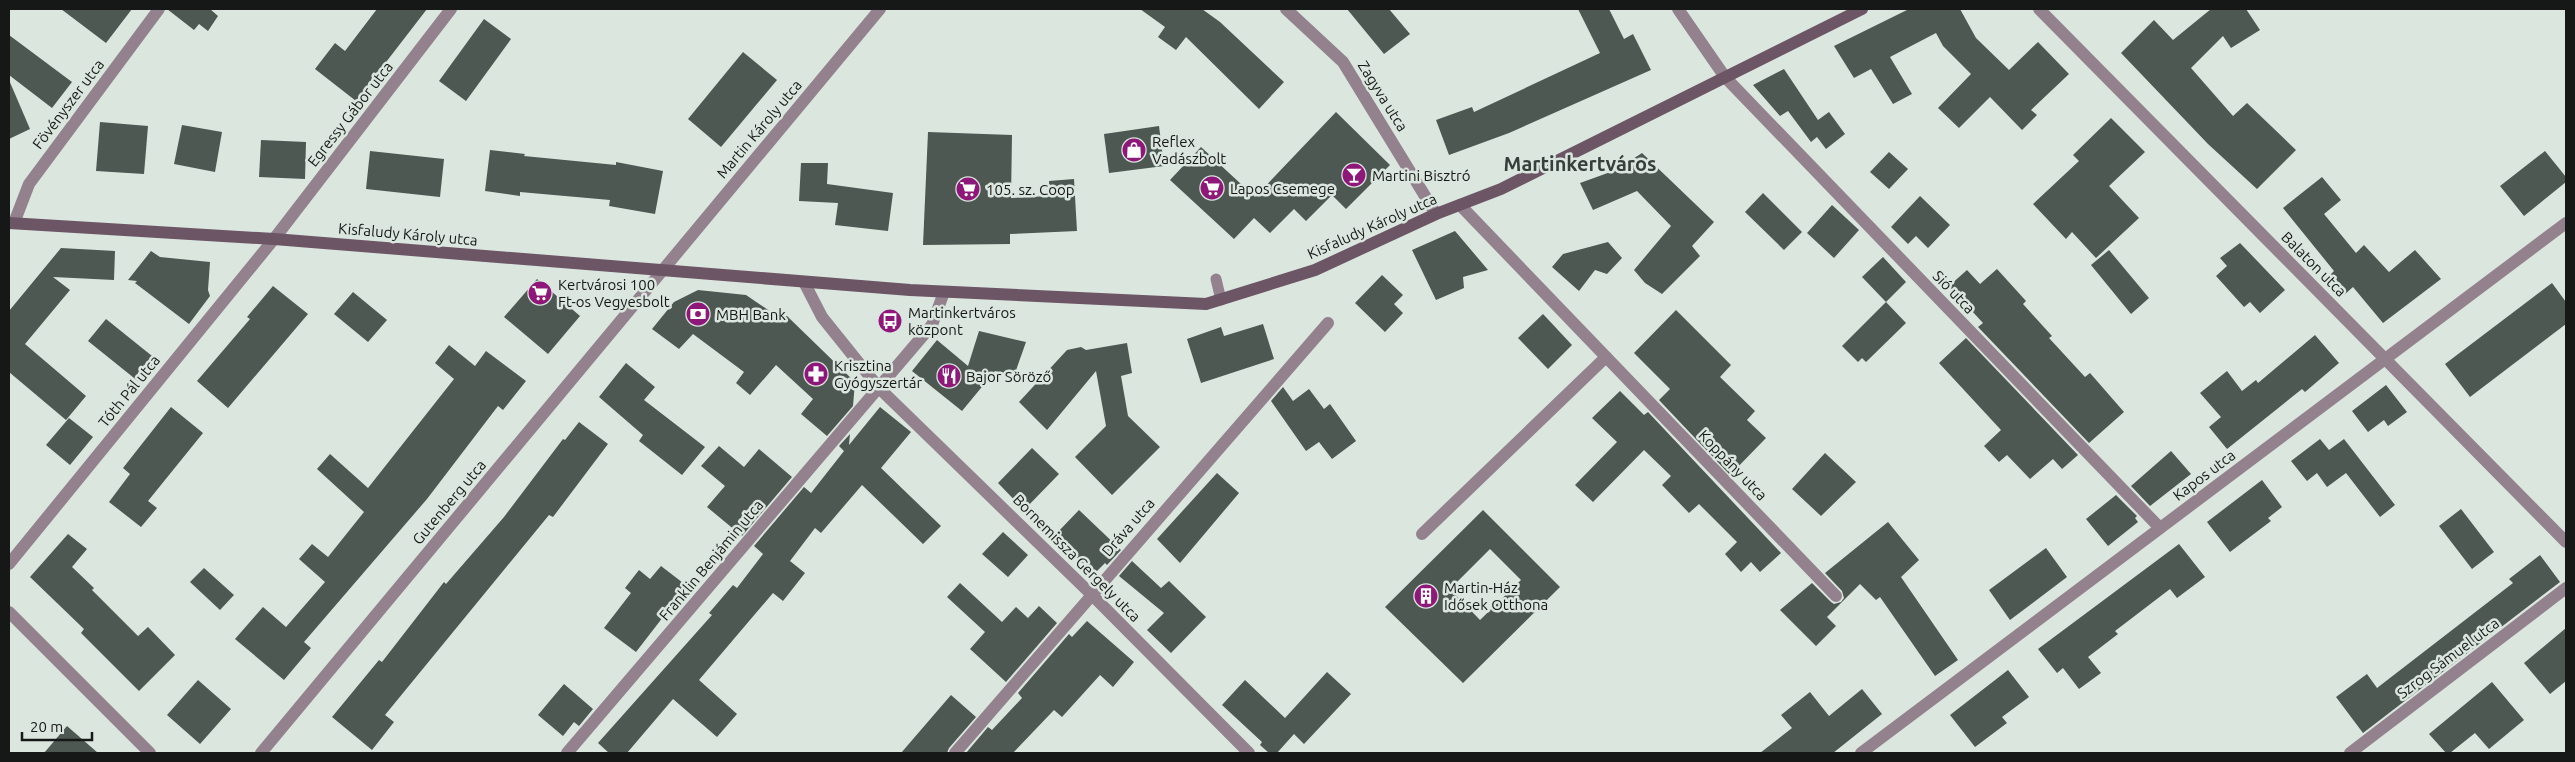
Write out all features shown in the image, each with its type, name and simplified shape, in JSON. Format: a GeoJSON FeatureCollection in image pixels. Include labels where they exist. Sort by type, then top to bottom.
{"type":"FeatureCollection","features":[{"type":"Feature","properties":{"kind":"main road","name":"Kisfaludy Károly utca"},"geometry":{"type":"LineString","coordinates":[[11,223],[274,239],[944,292],[1206,304],[1315,270],[1436,214],[1501,189],[1862,9]]}},
{"type":"Feature","properties":{"kind":"street","name":"Fövényszer utca"},"geometry":{"type":"LineString","coordinates":[[11,223],[29,184],[159,9]]}},
{"type":"Feature","properties":{"kind":"street","name":"Egressy Gábor utca"},"geometry":{"type":"LineString","coordinates":[[274,239],[451,9]]}},
{"type":"Feature","properties":{"kind":"street","name":"Martin Károly utca"},"geometry":{"type":"LineString","coordinates":[[663,271],[880,9]]}},
{"type":"Feature","properties":{"kind":"street","name":"Zagyva utca"},"geometry":{"type":"LineString","coordinates":[[1286,9],[1343,62],[1436,214]]}},
{"type":"Feature","properties":{"kind":"street","name":"Sió utca"},"geometry":{"type":"LineString","coordinates":[[1678,9],[1725,77],[2160,528]]}},
{"type":"Feature","properties":{"kind":"street","name":"Balaton utca"},"geometry":{"type":"LineString","coordinates":[[2039,9],[2566,542]]}},
{"type":"Feature","properties":{"kind":"street","name":"Koppány utca"},"geometry":{"type":"LineString","coordinates":[[1460,205],[1836,596]]}},
{"type":"Feature","properties":{"kind":"street","name":"Kapos utca"},"geometry":{"type":"LineString","coordinates":[[1861,753],[2566,223]]}},
{"type":"Feature","properties":{"kind":"street","name":"Tóth Pál utca"},"geometry":{"type":"LineString","coordinates":[[9,564],[274,239]]}},
{"type":"Feature","properties":{"kind":"street","name":"Gutenberg utca"},"geometry":{"type":"LineString","coordinates":[[261,753],[663,271]]}},
{"type":"Feature","properties":{"kind":"street"},"geometry":{"type":"LineString","coordinates":[[804,282],[822,318],[879,388],[932,325],[944,292]]}},
{"type":"Feature","properties":{"kind":"street","name":"Dráva utca"},"geometry":{"type":"LineString","coordinates":[[955,753],[1328,323]]}},
{"type":"Feature","properties":{"kind":"street"},"geometry":{"type":"LineString","coordinates":[[1422,534],[1606,357]]}},
{"type":"Feature","properties":{"kind":"street","name":"Bornemissza Gergely utca"},"geometry":{"type":"LineString","coordinates":[[879,388],[1091,594],[1249,753]]}},
{"type":"Feature","properties":{"kind":"street","name":"Franklin Benjámin utca"},"geometry":{"type":"LineString","coordinates":[[567,753],[879,388]]}},
{"type":"Feature","properties":{"kind":"street","name":"Szrog Sámuel utca"},"geometry":{"type":"LineString","coordinates":[[2350,753],[2566,588]]}},
{"type":"Feature","properties":{"kind":"street"},"geometry":{"type":"LineString","coordinates":[[9,612],[150,753]]}},
{"type":"Feature","properties":{"kind":"lane"},"geometry":{"type":"LineString","coordinates":[[1216,279],[1220,300]]}},
{"type":"Feature","properties":{"kind":"building"},"geometry":{"type":"Polygon","coordinates":[[[61,9],[132,9],[106,43],[61,9]]]}},
{"type":"Feature","properties":{"kind":"building"},"geometry":{"type":"Polygon","coordinates":[[[167,9],[210,9],[218,16],[208,31],[199,24],[194,30],[167,9]]]}},
{"type":"Feature","properties":{"kind":"building"},"geometry":{"type":"Polygon","coordinates":[[[377,9],[427,9],[356,101],[315,69],[335,43],[345,51],[377,9]]]}},
{"type":"Feature","properties":{"kind":"building"},"geometry":{"type":"Polygon","coordinates":[[[1140,9],[1202,9],[1220,22],[1284,82],[1259,109],[1186,37],[1176,50],[1158,37],[1165,27],[1140,9]]]}},
{"type":"Feature","properties":{"kind":"building"},"geometry":{"type":"Polygon","coordinates":[[[1347,9],[1389,9],[1410,34],[1384,54],[1347,9]]]}},
{"type":"Feature","properties":{"kind":"building"},"geometry":{"type":"Polygon","coordinates":[[[1578,9],[1609,9],[1624,39],[1633,34],[1651,70],[1509,133],[1449,155],[1436,120],[1472,107],[1474,112],[1600,53],[1578,9]]]}},
{"type":"Feature","properties":{"kind":"building"},"geometry":{"type":"Polygon","coordinates":[[[1909,9],[1960,9],[1976,38],[2009,70],[2038,42],[2069,74],[2031,110],[2037,115],[2022,130],[1990,97],[1959,128],[1938,108],[1971,74],[1943,46],[1936,33],[1890,57],[1912,94],[1893,104],[1871,69],[1854,78],[1834,46],[1909,9]]]}},
{"type":"Feature","properties":{"kind":"building"},"geometry":{"type":"Polygon","coordinates":[[[2211,9],[2246,9],[2260,30],[2231,48],[2223,36],[2191,68],[2233,116],[2247,103],[2296,150],[2257,189],[2208,144],[2121,53],[2154,20],[2173,40],[2211,9]]]}},
{"type":"Feature","properties":{"kind":"building"},"geometry":{"type":"Polygon","coordinates":[[[484,19],[511,39],[466,101],[439,81],[484,19]]]}},
{"type":"Feature","properties":{"kind":"building"},"geometry":{"type":"Polygon","coordinates":[[[9,35],[72,82],[52,108],[9,75],[9,35]]]}},
{"type":"Feature","properties":{"kind":"building"},"geometry":{"type":"Polygon","coordinates":[[[743,52],[777,80],[721,147],[688,119],[743,52]]]}},
{"type":"Feature","properties":{"kind":"building"},"geometry":{"type":"Polygon","coordinates":[[[1784,69],[1818,120],[1829,112],[1845,134],[1826,149],[1817,137],[1811,142],[1788,111],[1780,116],[1753,85],[1784,69]]]}},
{"type":"Feature","properties":{"kind":"building"},"geometry":{"type":"Polygon","coordinates":[[[9,80],[30,129],[9,139],[9,80]]]}},
{"type":"Feature","properties":{"kind":"building"},"geometry":{"type":"Polygon","coordinates":[[[1336,112],[1390,165],[1346,209],[1332,195],[1306,221],[1294,209],[1270,233],[1254,218],[1234,239],[1170,180],[1201,147],[1255,197],[1336,112]]]}},
{"type":"Feature","properties":{"kind":"building"},"geometry":{"type":"Polygon","coordinates":[[[2111,118],[2145,152],[2109,186],[2139,218],[2096,258],[2072,232],[2066,239],[2033,204],[2079,161],[2073,155],[2111,118]]]}},
{"type":"Feature","properties":{"kind":"building"},"geometry":{"type":"Polygon","coordinates":[[[100,122],[148,126],[144,174],[96,171],[100,122]]]}},
{"type":"Feature","properties":{"kind":"building"},"geometry":{"type":"Polygon","coordinates":[[[182,125],[222,132],[215,172],[174,164],[182,125]]]}},
{"type":"Feature","properties":{"kind":"building","name":"Reflex Vadászbolt"},"geometry":{"type":"Polygon","coordinates":[[[1159,126],[1164,166],[1109,173],[1104,134],[1159,126]]]}},
{"type":"Feature","properties":{"kind":"building","name":"105. sz. Coop"},"geometry":{"type":"Polygon","coordinates":[[[928,132],[1012,135],[1011,198],[1049,196],[1049,181],[1074,179],[1077,231],[1010,234],[1010,244],[923,245],[928,132]]]}},
{"type":"Feature","properties":{"kind":"building"},"geometry":{"type":"Polygon","coordinates":[[[261,140],[306,142],[305,179],[259,177],[261,140]]]}},
{"type":"Feature","properties":{"kind":"building"},"geometry":{"type":"Polygon","coordinates":[[[490,150],[525,154],[524,156],[616,165],[616,162],[663,171],[655,214],[609,206],[610,200],[520,192],[520,196],[485,191],[490,150]]]}},
{"type":"Feature","properties":{"kind":"building"},"geometry":{"type":"Polygon","coordinates":[[[370,151],[444,159],[440,197],[366,189],[370,151]]]}},
{"type":"Feature","properties":{"kind":"building"},"geometry":{"type":"Polygon","coordinates":[[[2545,151],[2566,177],[2566,182],[2524,216],[2500,186],[2545,151]]]}},
{"type":"Feature","properties":{"kind":"building"},"geometry":{"type":"Polygon","coordinates":[[[1889,152],[1908,169],[1889,189],[1870,172],[1889,152]]]}},
{"type":"Feature","properties":{"kind":"building"},"geometry":{"type":"Polygon","coordinates":[[[1642,153],[1714,222],[1692,246],[1700,256],[1662,294],[1645,283],[1634,270],[1671,226],[1637,191],[1593,210],[1580,183],[1616,170],[1642,153]]]}},
{"type":"Feature","properties":{"kind":"building"},"geometry":{"type":"Polygon","coordinates":[[[801,163],[828,163],[827,184],[893,193],[888,231],[835,225],[838,203],[799,201],[801,163]]]}},
{"type":"Feature","properties":{"kind":"building"},"geometry":{"type":"Polygon","coordinates":[[[2322,177],[2341,200],[2324,214],[2356,253],[2364,245],[2389,272],[2415,250],[2441,279],[2383,323],[2353,287],[2344,295],[2328,277],[2334,271],[2283,208],[2322,177]]]}},
{"type":"Feature","properties":{"kind":"building"},"geometry":{"type":"Polygon","coordinates":[[[1763,193],[1802,232],[1784,250],[1745,212],[1763,193]]]}},
{"type":"Feature","properties":{"kind":"building"},"geometry":{"type":"Polygon","coordinates":[[[1920,196],[1950,225],[1928,248],[1916,236],[1908,244],[1891,227],[1920,196]]]}},
{"type":"Feature","properties":{"kind":"building"},"geometry":{"type":"Polygon","coordinates":[[[1832,205],[1859,230],[1834,258],[1807,233],[1832,205]]]}},
{"type":"Feature","properties":{"kind":"building"},"geometry":{"type":"Polygon","coordinates":[[[1455,231],[1488,270],[1463,277],[1464,288],[1436,300],[1412,250],[1455,231]]]}},
{"type":"Feature","properties":{"kind":"building"},"geometry":{"type":"Polygon","coordinates":[[[1608,242],[1622,258],[1607,274],[1595,270],[1579,291],[1552,267],[1563,254],[1608,242]]]}},
{"type":"Feature","properties":{"kind":"building"},"geometry":{"type":"Polygon","coordinates":[[[2240,243],[2285,290],[2260,313],[2250,302],[2244,307],[2216,276],[2227,266],[2220,258],[2240,243]]]}},
{"type":"Feature","properties":{"kind":"building"},"geometry":{"type":"Polygon","coordinates":[[[61,248],[115,251],[114,280],[53,277],[70,290],[25,344],[86,396],[66,420],[9,372],[9,311],[61,248]]]}},
{"type":"Feature","properties":{"kind":"building"},"geometry":{"type":"Polygon","coordinates":[[[2109,250],[2149,298],[2131,314],[2091,265],[2109,250]]]}},
{"type":"Feature","properties":{"kind":"building"},"geometry":{"type":"Polygon","coordinates":[[[151,251],[160,257],[210,262],[208,290],[210,296],[189,324],[135,283],[137,281],[128,280],[151,251]]]}},
{"type":"Feature","properties":{"kind":"building"},"geometry":{"type":"Polygon","coordinates":[[[1883,257],[1906,282],[1886,302],[1862,277],[1883,257]]]}},
{"type":"Feature","properties":{"kind":"building"},"geometry":{"type":"Polygon","coordinates":[[[1997,269],[2026,301],[2023,304],[2052,336],[2049,338],[2085,377],[2090,373],[2124,412],[2089,443],[1978,327],[1983,323],[1949,286],[1967,270],[1980,284],[1997,269]]]}},
{"type":"Feature","properties":{"kind":"building"},"geometry":{"type":"Polygon","coordinates":[[[1382,275],[1403,295],[1394,304],[1403,313],[1385,332],[1355,303],[1382,275]]]}},
{"type":"Feature","properties":{"kind":"building"},"geometry":{"type":"Polygon","coordinates":[[[537,279],[580,316],[548,354],[504,317],[537,279]]]}},
{"type":"Feature","properties":{"kind":"building"},"geometry":{"type":"Polygon","coordinates":[[[2552,283],[2566,302],[2566,324],[2470,397],[2445,364],[2552,283]]]}},
{"type":"Feature","properties":{"kind":"building"},"geometry":{"type":"Polygon","coordinates":[[[273,286],[308,314],[228,408],[197,381],[250,319],[247,317],[273,286]]]}},
{"type":"Feature","properties":{"kind":"building"},"geometry":{"type":"Polygon","coordinates":[[[698,290],[746,295],[777,316],[787,316],[855,382],[853,406],[827,436],[801,414],[813,399],[776,365],[750,395],[736,383],[744,372],[693,334],[679,349],[652,329],[674,302],[698,290]]]}},
{"type":"Feature","properties":{"kind":"building"},"geometry":{"type":"Polygon","coordinates":[[[353,292],[387,320],[368,342],[334,314],[353,292]]]}},
{"type":"Feature","properties":{"kind":"building"},"geometry":{"type":"Polygon","coordinates":[[[1886,302],[1906,323],[1866,362],[1862,358],[1858,362],[1842,346],[1886,302]]]}},
{"type":"Feature","properties":{"kind":"building"},"geometry":{"type":"Polygon","coordinates":[[[1676,310],[1731,365],[1720,377],[1755,411],[1747,420],[1766,438],[1730,475],[1659,400],[1670,389],[1634,353],[1676,310]]]}},
{"type":"Feature","properties":{"kind":"building"},"geometry":{"type":"Polygon","coordinates":[[[1543,314],[1572,345],[1548,369],[1518,338],[1543,314]]]}},
{"type":"Feature","properties":{"kind":"building"},"geometry":{"type":"Polygon","coordinates":[[[106,319],[157,360],[139,382],[88,341],[106,319]]]}},
{"type":"Feature","properties":{"kind":"building"},"geometry":{"type":"Polygon","coordinates":[[[1263,324],[1274,359],[1201,383],[1187,339],[1221,327],[1224,336],[1263,324]]]}},
{"type":"Feature","properties":{"kind":"building"},"geometry":{"type":"Polygon","coordinates":[[[979,331],[1026,342],[1014,376],[995,371],[962,411],[912,371],[937,340],[968,366],[979,331]]]}},
{"type":"Feature","properties":{"kind":"building"},"geometry":{"type":"Polygon","coordinates":[[[2315,335],[2339,363],[2305,392],[2302,389],[2227,449],[2209,427],[2221,417],[2200,393],[2227,371],[2242,391],[2256,380],[2258,383],[2315,335]]]}},
{"type":"Feature","properties":{"kind":"building"},"geometry":{"type":"Polygon","coordinates":[[[1966,338],[2078,455],[2062,469],[2053,459],[2030,479],[2007,455],[1999,462],[1984,446],[2001,430],[1939,363],[1966,338]]]}},
{"type":"Feature","properties":{"kind":"building"},"geometry":{"type":"Polygon","coordinates":[[[1127,343],[1132,373],[1121,376],[1128,416],[1160,447],[1112,495],[1075,457],[1106,426],[1096,371],[1047,430],[1019,402],[1067,350],[1081,347],[1086,350],[1127,343]]]}},
{"type":"Feature","properties":{"kind":"building"},"geometry":{"type":"Polygon","coordinates":[[[449,345],[475,366],[486,351],[526,381],[503,410],[498,406],[427,499],[304,642],[311,648],[284,680],[235,639],[263,607],[286,627],[325,582],[299,559],[312,544],[328,557],[364,512],[317,469],[330,454],[368,488],[454,379],[435,363],[449,345]]]}},
{"type":"Feature","properties":{"kind":"building"},"geometry":{"type":"Polygon","coordinates":[[[626,363],[655,387],[644,400],[705,447],[682,475],[639,441],[643,435],[599,397],[626,363]]]}},
{"type":"Feature","properties":{"kind":"building"},"geometry":{"type":"Polygon","coordinates":[[[2386,385],[2407,412],[2388,426],[2384,420],[2368,432],[2352,411],[2386,385]]]}},
{"type":"Feature","properties":{"kind":"building"},"geometry":{"type":"Polygon","coordinates":[[[1283,387],[1293,401],[1309,389],[1324,409],[1330,404],[1356,441],[1332,459],[1319,442],[1306,451],[1271,401],[1283,387]]]}},
{"type":"Feature","properties":{"kind":"building"},"geometry":{"type":"Polygon","coordinates":[[[1620,391],[1644,415],[1648,412],[1781,553],[1760,572],[1751,562],[1741,572],[1725,554],[1737,542],[1699,504],[1689,513],[1662,485],[1671,476],[1644,450],[1593,502],[1575,485],[1617,442],[1592,418],[1620,391]]]}},
{"type":"Feature","properties":{"kind":"building"},"geometry":{"type":"Polygon","coordinates":[[[171,407],[203,433],[148,501],[157,508],[141,527],[109,502],[130,474],[123,468],[171,407]]]}},
{"type":"Feature","properties":{"kind":"building"},"geometry":{"type":"Polygon","coordinates":[[[880,407],[911,432],[881,468],[941,526],[923,544],[862,485],[821,533],[815,528],[790,561],[805,573],[783,601],[773,593],[699,680],[737,714],[717,737],[673,699],[627,753],[609,753],[598,743],[712,615],[709,613],[733,585],[737,588],[763,554],[754,546],[804,487],[811,493],[844,451],[839,446],[850,434],[849,445],[880,407]]]}},
{"type":"Feature","properties":{"kind":"building"},"geometry":{"type":"Polygon","coordinates":[[[69,418],[93,437],[70,465],[46,445],[69,418]]]}},
{"type":"Feature","properties":{"kind":"building"},"geometry":{"type":"Polygon","coordinates":[[[579,422],[608,444],[553,517],[549,515],[385,715],[394,722],[372,750],[332,717],[379,660],[382,662],[444,582],[446,584],[504,517],[563,439],[565,440],[579,422]]]}},
{"type":"Feature","properties":{"kind":"building"},"geometry":{"type":"Polygon","coordinates":[[[2320,439],[2329,450],[2344,439],[2395,505],[2380,517],[2346,473],[2327,487],[2317,473],[2307,481],[2291,461],[2320,439]]]}},
{"type":"Feature","properties":{"kind":"building"},"geometry":{"type":"Polygon","coordinates":[[[719,446],[744,467],[759,449],[792,477],[742,536],[707,507],[725,486],[701,466],[719,446]]]}},
{"type":"Feature","properties":{"kind":"building"},"geometry":{"type":"Polygon","coordinates":[[[1032,448],[1059,474],[1024,510],[998,483],[1032,448]]]}},
{"type":"Feature","properties":{"kind":"building"},"geometry":{"type":"Polygon","coordinates":[[[2171,451],[2191,474],[2150,506],[2131,486],[2171,451]]]}},
{"type":"Feature","properties":{"kind":"building"},"geometry":{"type":"Polygon","coordinates":[[[1825,453],[1856,482],[1821,516],[1792,489],[1825,453]]]}},
{"type":"Feature","properties":{"kind":"building"},"geometry":{"type":"Polygon","coordinates":[[[1217,473],[1239,493],[1180,563],[1157,539],[1217,473]]]}},
{"type":"Feature","properties":{"kind":"building"},"geometry":{"type":"Polygon","coordinates":[[[2262,480],[2282,507],[2268,518],[2271,521],[2230,552],[2207,522],[2262,480]]]}},
{"type":"Feature","properties":{"kind":"building"},"geometry":{"type":"Polygon","coordinates":[[[2116,495],[2137,516],[2135,518],[2138,522],[2108,546],[2086,519],[2116,495]]]}},
{"type":"Feature","properties":{"kind":"building"},"geometry":{"type":"Polygon","coordinates":[[[2461,509],[2494,552],[2472,569],[2439,526],[2461,509]]]}},
{"type":"Feature","properties":{"kind":"building"},"geometry":{"type":"Polygon","coordinates":[[[1079,510],[1121,550],[1107,565],[1105,563],[1094,574],[1054,536],[1079,510]]]}},
{"type":"Feature","properties":{"kind":"building","name":"Martin-Ház Idősek Otthona"},"geometry":{"type":"Polygon","coordinates":[[[1483,510],[1560,587],[1463,683],[1385,607],[1483,510]],[[1490,549],[1450,589],[1480,620],[1521,580],[1490,549]]]}},
{"type":"Feature","properties":{"kind":"building"},"geometry":{"type":"Polygon","coordinates":[[[1888,522],[1919,560],[1901,577],[1958,660],[1935,676],[1880,597],[1876,600],[1860,584],[1827,617],[1836,626],[1816,646],[1780,610],[1812,583],[1834,604],[1841,602],[1844,598],[1842,591],[1825,573],[1888,522]]]}},
{"type":"Feature","properties":{"kind":"building"},"geometry":{"type":"Polygon","coordinates":[[[1003,532],[1028,555],[1008,577],[982,554],[1003,532]]]}},
{"type":"Feature","properties":{"kind":"building"},"geometry":{"type":"Polygon","coordinates":[[[68,534],[87,549],[72,567],[94,588],[92,590],[138,636],[148,627],[175,655],[139,691],[81,633],[84,629],[30,577],[68,534]]]}},
{"type":"Feature","properties":{"kind":"building"},"geometry":{"type":"Polygon","coordinates":[[[2179,544],[2205,577],[2177,598],[2170,589],[2115,631],[2118,634],[2088,657],[2101,673],[2079,689],[2063,668],[2057,673],[2038,649],[2179,544]]]}},
{"type":"Feature","properties":{"kind":"building"},"geometry":{"type":"Polygon","coordinates":[[[2046,548],[2067,577],[2010,620],[1989,590],[2046,548]]]}},
{"type":"Feature","properties":{"kind":"building"},"geometry":{"type":"Polygon","coordinates":[[[2540,555],[2560,582],[2363,733],[2336,697],[2367,674],[2377,688],[2513,583],[2509,579],[2540,555]]]}},
{"type":"Feature","properties":{"kind":"building"},"geometry":{"type":"Polygon","coordinates":[[[1132,561],[1161,588],[1169,581],[1206,617],[1171,653],[1147,630],[1164,613],[1119,576],[1132,561]]]}},
{"type":"Feature","properties":{"kind":"building"},"geometry":{"type":"Polygon","coordinates":[[[661,566],[687,586],[636,652],[604,628],[631,593],[625,588],[639,570],[650,579],[661,566]]]}},
{"type":"Feature","properties":{"kind":"building"},"geometry":{"type":"Polygon","coordinates":[[[204,568],[234,595],[220,610],[190,582],[204,568]]]}},
{"type":"Feature","properties":{"kind":"building"},"geometry":{"type":"Polygon","coordinates":[[[960,583],[1002,622],[1016,607],[1028,618],[1039,606],[1057,623],[1006,682],[970,649],[985,632],[947,597],[960,583]]]}},
{"type":"Feature","properties":{"kind":"building"},"geometry":{"type":"Polygon","coordinates":[[[1087,621],[1134,662],[1113,687],[1100,675],[1062,717],[1054,710],[1013,753],[966,753],[988,727],[992,730],[1022,698],[1018,693],[1069,634],[1072,637],[1087,621]]]}},
{"type":"Feature","properties":{"kind":"building"},"geometry":{"type":"Polygon","coordinates":[[[2566,628],[2566,681],[2550,694],[2524,663],[2566,628]]]}},
{"type":"Feature","properties":{"kind":"building"},"geometry":{"type":"Polygon","coordinates":[[[2008,670],[2029,697],[2002,717],[2007,723],[1975,747],[1950,715],[2008,670]]]}},
{"type":"Feature","properties":{"kind":"building"},"geometry":{"type":"Polygon","coordinates":[[[1327,672],[1351,694],[1304,744],[1294,734],[1277,753],[1269,753],[1260,745],[1262,742],[1222,705],[1245,680],[1285,718],[1327,672]]]}},
{"type":"Feature","properties":{"kind":"building"},"geometry":{"type":"Polygon","coordinates":[[[198,680],[231,709],[200,744],[167,715],[198,680]]]}},
{"type":"Feature","properties":{"kind":"building"},"geometry":{"type":"Polygon","coordinates":[[[2492,682],[2524,720],[2489,749],[2475,733],[2450,753],[2446,753],[2429,734],[2492,682]]]}},
{"type":"Feature","properties":{"kind":"building"},"geometry":{"type":"Polygon","coordinates":[[[564,684],[593,709],[579,726],[574,722],[563,736],[538,715],[564,684]]]}},
{"type":"Feature","properties":{"kind":"building"},"geometry":{"type":"Polygon","coordinates":[[[1862,689],[1882,714],[1833,753],[1760,753],[1792,728],[1781,715],[1810,692],[1829,716],[1862,689]]]}},
{"type":"Feature","properties":{"kind":"building"},"geometry":{"type":"Polygon","coordinates":[[[951,695],[976,717],[949,748],[947,753],[901,753],[951,695]]]}},
{"type":"Feature","properties":{"kind":"building"},"geometry":{"type":"Polygon","coordinates":[[[67,726],[98,753],[44,753],[67,726]]]}},
{"type":"Feature","properties":{"kind":"place","name":"Reflex Vadászbolt"},"geometry":{"type":"Point","coordinates":[1134,150]}},
{"type":"Feature","properties":{"kind":"place","name":"Martini Bisztró"},"geometry":{"type":"Point","coordinates":[1354,175]}},
{"type":"Feature","properties":{"kind":"place","name":"Lapos Csemege"},"geometry":{"type":"Point","coordinates":[1212,188]}},
{"type":"Feature","properties":{"kind":"place","name":"105. sz. Coop"},"geometry":{"type":"Point","coordinates":[968,189]}},
{"type":"Feature","properties":{"kind":"place","name":"Kertvárosi 100 Ft-os Vegyesbolt"},"geometry":{"type":"Point","coordinates":[540,293]}},
{"type":"Feature","properties":{"kind":"place","name":"MBH Bank"},"geometry":{"type":"Point","coordinates":[698,314]}},
{"type":"Feature","properties":{"kind":"place","name":"Martinkertváros központ"},"geometry":{"type":"Point","coordinates":[890,321]}},
{"type":"Feature","properties":{"kind":"place","name":"Krisztina Gyógyszertár"},"geometry":{"type":"Point","coordinates":[816,374]}},
{"type":"Feature","properties":{"kind":"place","name":"Bajor Söröző"},"geometry":{"type":"Point","coordinates":[949,376]}},
{"type":"Feature","properties":{"kind":"place","name":"Martin-Ház Idősek Otthona"},"geometry":{"type":"Point","coordinates":[1426,596]}},
{"type":"Feature","properties":{"kind":"district","name":"Martinkertváros"},"geometry":{"type":"Point","coordinates":[1580,163]}}]}
